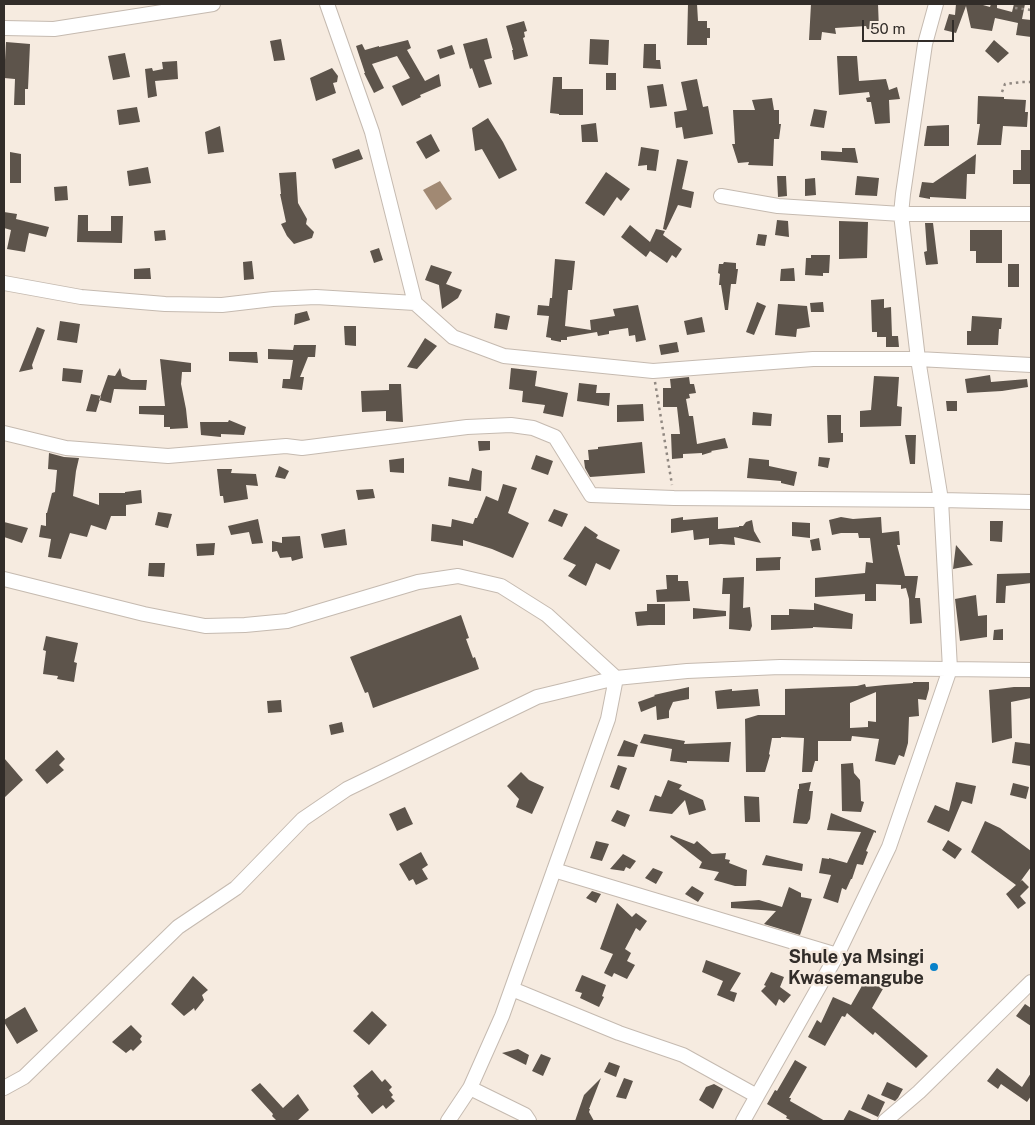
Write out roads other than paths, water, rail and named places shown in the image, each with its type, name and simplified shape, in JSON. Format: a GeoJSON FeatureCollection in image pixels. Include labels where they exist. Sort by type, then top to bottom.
{"type":"FeatureCollection","features":[{"type":"Feature","properties":{"kind":"street"},"geometry":{"type":"LineString","coordinates":[[4,28],[54,28],[213,4]]}},
{"type":"Feature","properties":{"kind":"street"},"geometry":{"type":"LineString","coordinates":[[327,4],[372,132],[415,303],[453,337],[504,356],[653,371],[812,359],[918,359],[1031,365]]}},
{"type":"Feature","properties":{"kind":"street"},"geometry":{"type":"LineString","coordinates":[[744,1121],[837,955],[889,847],[950,669],[941,500],[918,359],[901,214],[925,44],[936,4]]}},
{"type":"Feature","properties":{"kind":"street"},"geometry":{"type":"LineString","coordinates":[[721,196],[778,206],[901,214],[1031,214]]}},
{"type":"Feature","properties":{"kind":"street"},"geometry":{"type":"LineString","coordinates":[[4,283],[81,297],[165,304],[222,305],[316,297],[415,303]]}},
{"type":"Feature","properties":{"kind":"street"},"geometry":{"type":"LineString","coordinates":[[4,433],[66,448],[168,456],[286,446],[302,448],[467,427],[511,425],[533,428],[555,437],[591,495],[674,498],[1031,502]]}},
{"type":"Feature","properties":{"kind":"street"},"geometry":{"type":"LineString","coordinates":[[4,579],[144,614],[205,626],[287,621],[418,582],[458,576],[501,586],[547,615],[616,678]]}},
{"type":"Feature","properties":{"kind":"street"},"geometry":{"type":"LineString","coordinates":[[4,1088],[24,1077],[178,927],[236,888],[303,819],[347,789],[537,697],[616,678],[686,671],[780,667],[1031,670]]}},
{"type":"Feature","properties":{"kind":"street"},"geometry":{"type":"LineString","coordinates":[[448,1121],[470,1088],[512,990],[608,719],[616,678]]}},
{"type":"Feature","properties":{"kind":"street"},"geometry":{"type":"LineString","coordinates":[[554,870],[837,955]]}},
{"type":"Feature","properties":{"kind":"street"},"geometry":{"type":"LineString","coordinates":[[885,1121],[919,1092],[1031,982]]}},
{"type":"Feature","properties":{"kind":"street"},"geometry":{"type":"LineString","coordinates":[[512,990],[619,1033],[683,1055],[757,1096]]}},
{"type":"Feature","properties":{"kind":"street"},"geometry":{"type":"LineString","coordinates":[[470,1088],[525,1115],[529,1121]]}},
{"type":"Feature","properties":{"kind":"place","name":"Shule ya Msingi Kwasemangube"},"geometry":{"type":"Point","coordinates":[934,967]}}]}
